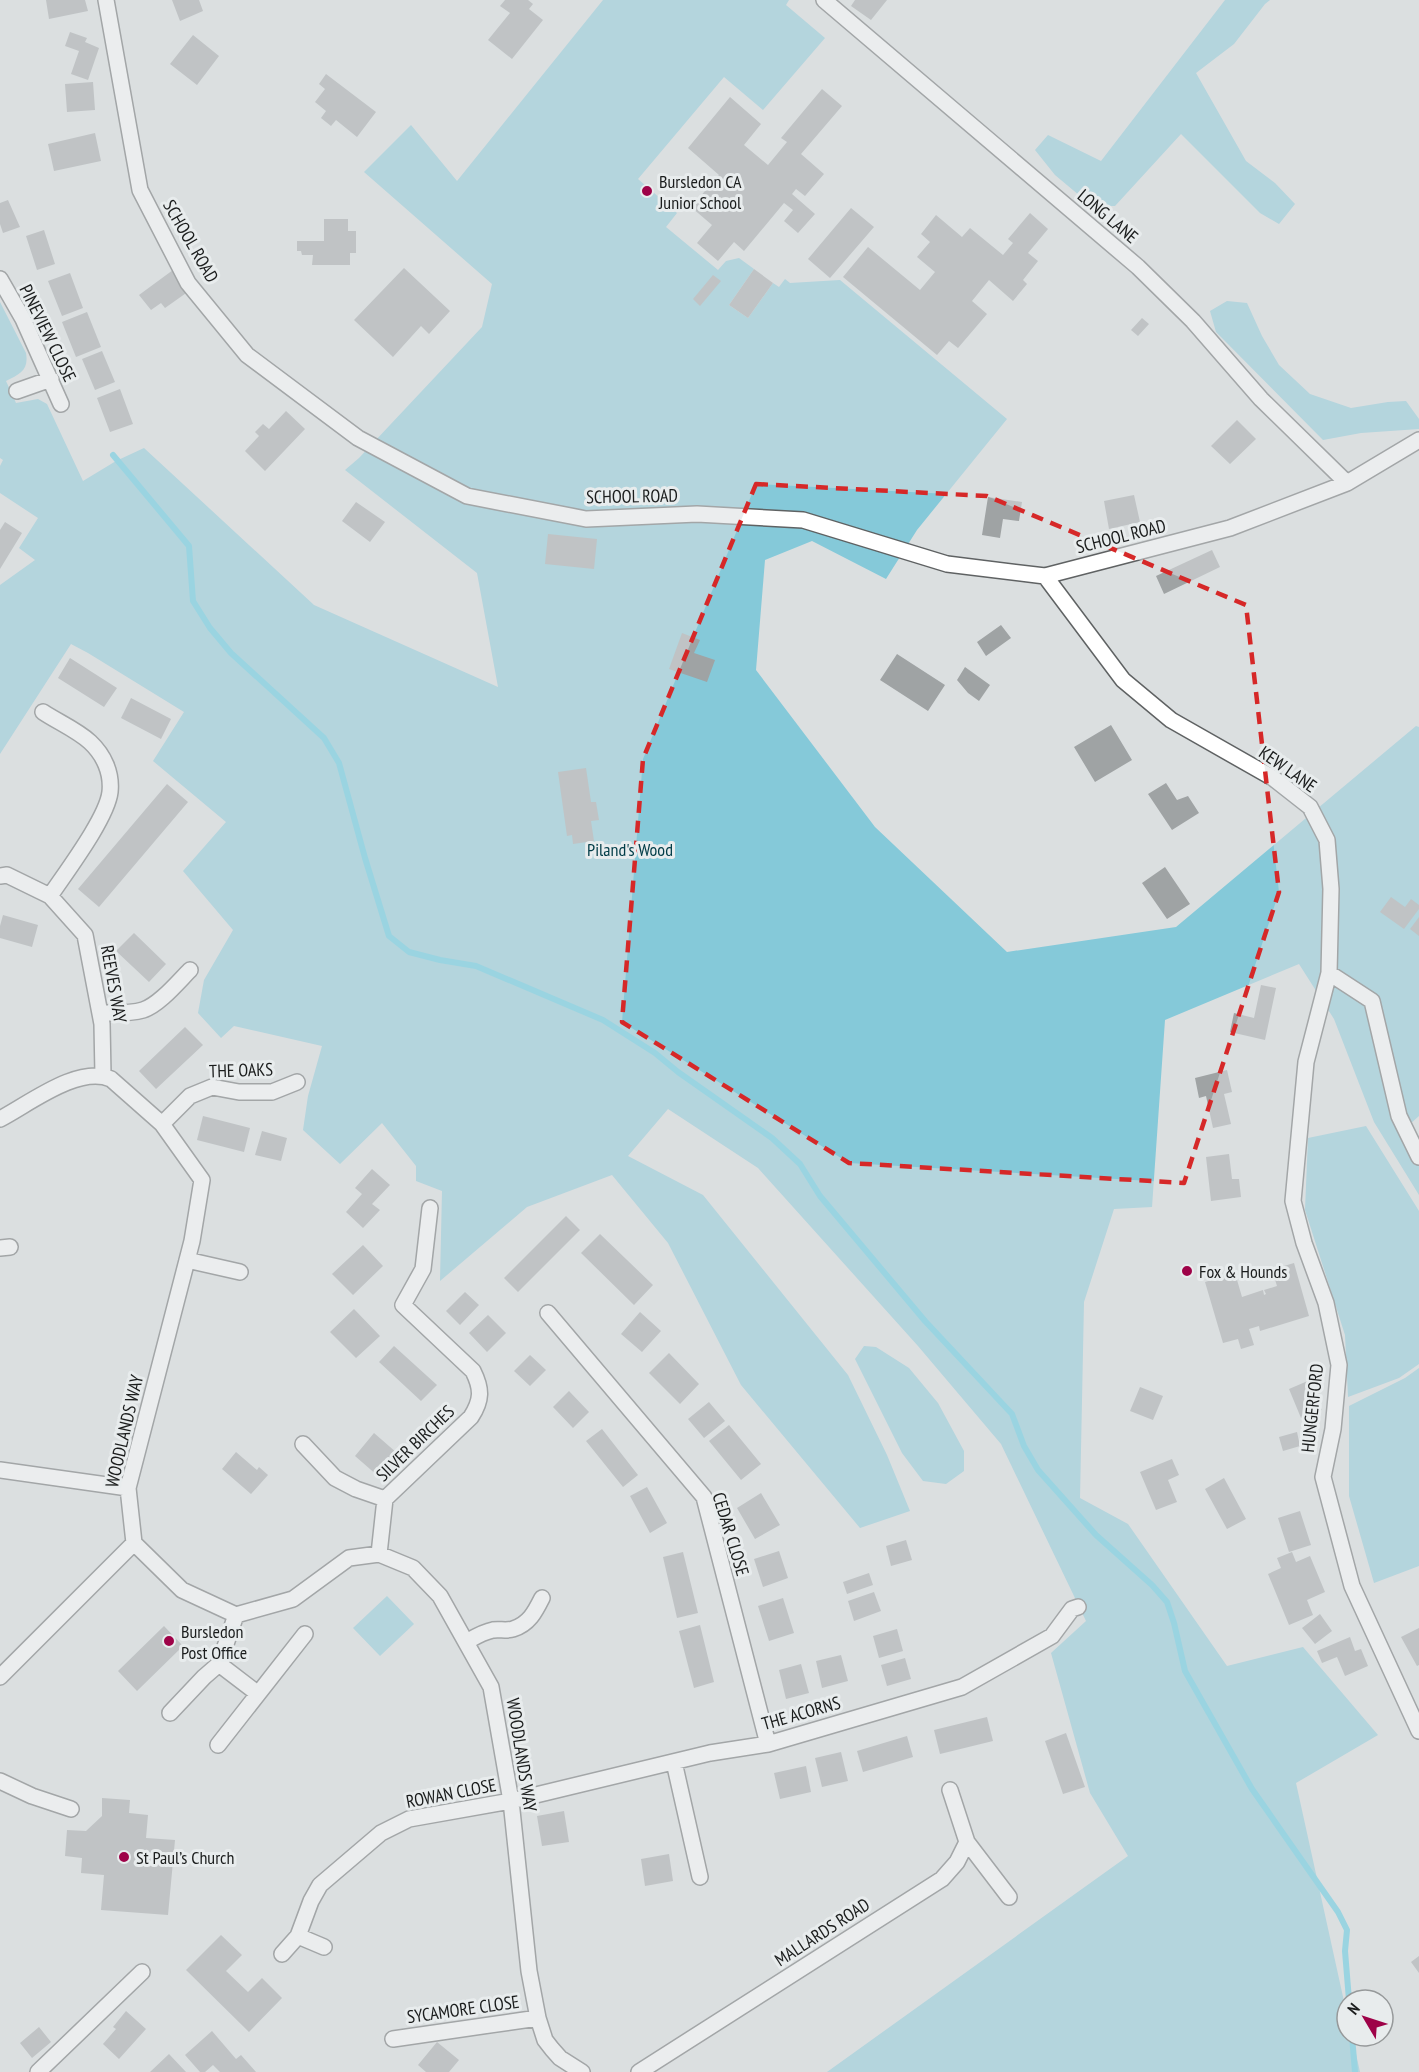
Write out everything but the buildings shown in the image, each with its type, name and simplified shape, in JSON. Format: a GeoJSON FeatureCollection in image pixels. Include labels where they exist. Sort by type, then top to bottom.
{"type":"FeatureCollection","features":[{"type":"Feature","properties":{"kind":"street","name":"SCHOOL ROAD"},"geometry":{"type":"LineString","coordinates":[[106,0],[140,190],[188,283],[247,355],[358,438],[467,496],[586,519],[697,514],[803,520],[947,564],[1045,576],[1230,528],[1347,483],[1419,440]]}},
{"type":"Feature","properties":{"kind":"street","name":"LONG LANE"},"geometry":{"type":"LineString","coordinates":[[824,0],[1138,267],[1193,321],[1261,399],[1347,483]]}},
{"type":"Feature","properties":{"kind":"street","name":"PINEVIEW CLOSE"},"geometry":{"type":"LineString","coordinates":[[0,279],[23,319],[61,404]]}},
{"type":"Feature","properties":{"kind":"street"},"geometry":{"type":"LineString","coordinates":[[17,391],[51,379]]}},
{"type":"Feature","properties":{"kind":"street","name":"KEW LANE"},"geometry":{"type":"LineString","coordinates":[[1045,576],[1123,680],[1171,720],[1273,778],[1310,807],[1327,840],[1331,889],[1329,973]]}},
{"type":"Feature","properties":{"kind":"street"},"geometry":{"type":"LineString","coordinates":[[43,712],[89,742],[104,759],[109,774],[110,792],[105,808],[50,896]]}},
{"type":"Feature","properties":{"kind":"street","name":"REEVES WAY"},"geometry":{"type":"LineString","coordinates":[[0,876],[7,875],[50,896],[85,935],[100,1013],[104,1051],[103,1076]]}},
{"type":"Feature","properties":{"kind":"street"},"geometry":{"type":"LineString","coordinates":[[100,1013],[135,1012],[145,1009],[153,1005],[190,970]]}},
{"type":"Feature","properties":{"kind":"street"},"geometry":{"type":"LineString","coordinates":[[1329,973],[1372,1001],[1399,1116],[1419,1157]]}},
{"type":"Feature","properties":{"kind":"street","name":"HUNGERFORD"},"geometry":{"type":"LineString","coordinates":[[1329,973],[1306,1062],[1293,1201],[1304,1243],[1326,1303],[1339,1365],[1333,1429],[1323,1476],[1352,1586],[1419,1731]]}},
{"type":"Feature","properties":{"kind":"street"},"geometry":{"type":"LineString","coordinates":[[0,1119],[65,1083],[81,1077],[103,1076]]}},
{"type":"Feature","properties":{"kind":"street","name":"WOODLANDS WAY"},"geometry":{"type":"LineString","coordinates":[[103,1076],[111,1078],[162,1124],[202,1180],[187,1260],[128,1488],[134,1543]]}},
{"type":"Feature","properties":{"kind":"street","name":"THE OAKS"},"geometry":{"type":"LineString","coordinates":[[162,1124],[190,1096],[212,1087],[239,1092],[272,1092],[297,1082]]}},
{"type":"Feature","properties":{"kind":"street","name":"SILVER BIRCHES"},"geometry":{"type":"LineString","coordinates":[[378,1554],[385,1499],[471,1417],[481,1396],[473,1371],[404,1305],[423,1269],[430,1208]]}},
{"type":"Feature","properties":{"kind":"street"},"geometry":{"type":"LineString","coordinates":[[187,1260],[240,1272]]}},
{"type":"Feature","properties":{"kind":"street","name":"CEDAR CLOSE"},"geometry":{"type":"LineString","coordinates":[[548,1313],[704,1497],[768,1744]]}},
{"type":"Feature","properties":{"kind":"street","name":"SILVER BIRCHES"},"geometry":{"type":"LineString","coordinates":[[303,1444],[335,1478],[385,1499]]}},
{"type":"Feature","properties":{"kind":"street"},"geometry":{"type":"LineString","coordinates":[[0,1470],[128,1488]]}},
{"type":"Feature","properties":{"kind":"street"},"geometry":{"type":"LineString","coordinates":[[0,1677],[134,1543],[182,1590],[236,1615],[293,1599],[349,1558],[378,1554]]}},
{"type":"Feature","properties":{"kind":"street","name":"WOODLANDS WAY"},"geometry":{"type":"LineString","coordinates":[[378,1554],[413,1568],[440,1596],[491,1687],[511,1801],[529,1971],[538,2018],[545,2040],[552,2049],[560,2058],[582,2072]]}},
{"type":"Feature","properties":{"kind":"street"},"geometry":{"type":"LineString","coordinates":[[466,1642],[481,1634],[512,1629],[526,1622],[535,1614],[542,1598]]}},
{"type":"Feature","properties":{"kind":"street","name":"THE ACORNS"},"geometry":{"type":"LineString","coordinates":[[511,1801],[710,1753],[768,1744],[962,1687],[1052,1636],[1072,1609],[1078,1607]]}},
{"type":"Feature","properties":{"kind":"street"},"geometry":{"type":"LineString","coordinates":[[170,1713],[219,1664],[236,1615]]}},
{"type":"Feature","properties":{"kind":"street"},"geometry":{"type":"LineString","coordinates":[[218,1745],[305,1634]]}},
{"type":"Feature","properties":{"kind":"street"},"geometry":{"type":"LineString","coordinates":[[219,1664],[257,1694]]}},
{"type":"Feature","properties":{"kind":"street"},"geometry":{"type":"LineString","coordinates":[[674,1762],[700,1877]]}},
{"type":"Feature","properties":{"kind":"street"},"geometry":{"type":"LineString","coordinates":[[0,1781],[32,1796],[71,1809]]}},
{"type":"Feature","properties":{"kind":"street"},"geometry":{"type":"LineString","coordinates":[[950,1790],[967,1842],[1009,1897]]}},
{"type":"Feature","properties":{"kind":"street","name":"ROWAN CLOSE"},"geometry":{"type":"LineString","coordinates":[[282,1954],[298,1936],[311,1901],[320,1885],[381,1833],[409,1819],[511,1801]]}},
{"type":"Feature","properties":{"kind":"street","name":"MALLARDS ROAD"},"geometry":{"type":"LineString","coordinates":[[639,2072],[942,1880],[957,1862],[967,1842]]}},
{"type":"Feature","properties":{"kind":"street"},"geometry":{"type":"LineString","coordinates":[[298,1936],[324,1947]]}},
{"type":"Feature","properties":{"kind":"street"},"geometry":{"type":"LineString","coordinates":[[38,2072],[142,1972]]}},
{"type":"Feature","properties":{"kind":"street","name":"SYCAMORE CLOSE"},"geometry":{"type":"LineString","coordinates":[[393,2039],[538,2018]]}},
{"type":"Feature","properties":{"kind":"highlighted area"},"geometry":{"type":"Polygon","coordinates":[[[756,484],[987,496],[1246,605],[1279,892],[1184,1183],[849,1163],[622,1022],[643,759],[756,484]]]}},
{"type":"Feature","properties":{"kind":"green space","name":"Piland's Wood"},"geometry":{"type":"Polygon","coordinates":[[[603,0],[789,0],[786,5],[825,38],[763,110],[724,77],[638,179],[677,213],[666,227],[718,270],[726,261],[739,258],[754,269],[729,305],[748,318],[773,283],[779,287],[785,279],[790,283],[840,280],[1007,419],[917,530],[886,579],[812,541],[765,560],[756,670],[875,827],[1007,952],[1176,927],[1416,726],[1419,727],[1419,1116],[1410,1124],[1419,1144],[1419,1195],[1374,1122],[1334,1019],[1299,964],[1165,1020],[1152,1207],[1114,1209],[1084,1302],[1080,1498],[1128,1524],[1227,1666],[1303,1647],[1378,1735],[1296,1783],[1341,1988],[1335,1988],[1335,2048],[1355,2048],[1360,2072],[827,2072],[1128,1856],[1090,1793],[1051,1653],[1086,1621],[1001,1444],[918,1346],[758,1168],[668,1109],[628,1156],[703,1195],[848,1375],[887,1455],[910,1511],[860,1528],[741,1385],[668,1243],[612,1175],[527,1207],[440,1281],[442,1191],[416,1181],[416,1166],[382,1123],[340,1164],[303,1130],[308,1096],[322,1046],[234,1026],[221,1038],[198,1013],[204,980],[233,930],[183,871],[226,822],[153,761],[184,712],[71,644],[0,754],[0,585],[35,560],[19,548],[38,518],[0,493],[0,466],[3,460],[0,458],[0,302],[27,359],[22,371],[6,381],[16,403],[38,399],[47,404],[83,481],[116,461],[144,448],[314,605],[498,687],[477,573],[345,470],[359,458],[482,327],[492,284],[364,172],[411,125],[457,181],[603,0]]]}},
{"type":"Feature","properties":{"kind":"green space"},"geometry":{"type":"Polygon","coordinates":[[[1225,0],[1270,0],[1234,44],[1196,73],[1246,161],[1275,183],[1295,204],[1279,224],[1260,213],[1181,134],[1115,206],[1092,206],[1055,175],[1035,150],[1048,135],[1101,161],[1225,0]]]}},
{"type":"Feature","properties":{"kind":"green space"},"geometry":{"type":"Polygon","coordinates":[[[1227,301],[1247,303],[1262,336],[1279,365],[1310,394],[1351,408],[1406,401],[1419,419],[1419,429],[1361,433],[1323,440],[1216,332],[1210,311],[1227,301]]]}},
{"type":"Feature","properties":{"kind":"green space"},"geometry":{"type":"Polygon","coordinates":[[[1366,1126],[1419,1211],[1419,1364],[1399,1378],[1348,1397],[1345,1335],[1305,1210],[1308,1138],[1366,1126]]]}},
{"type":"Feature","properties":{"kind":"green space"},"geometry":{"type":"Polygon","coordinates":[[[864,1346],[876,1347],[909,1368],[938,1403],[964,1451],[964,1471],[946,1484],[923,1481],[902,1453],[855,1359],[864,1346]]]}},
{"type":"Feature","properties":{"kind":"green space"},"geometry":{"type":"Polygon","coordinates":[[[1419,1368],[1419,1566],[1374,1583],[1349,1496],[1349,1406],[1405,1378],[1419,1368]]]}},
{"type":"Feature","properties":{"kind":"green space"},"geometry":{"type":"Polygon","coordinates":[[[387,1596],[414,1624],[380,1656],[353,1628],[387,1596]]]}},
{"type":"Feature","properties":{"kind":"waterway"},"geometry":{"type":"LineString","coordinates":[[113,455],[189,546],[193,601],[210,628],[231,653],[324,738],[339,763],[389,936],[409,952],[476,966],[603,1020],[655,1053],[678,1072],[772,1138],[800,1164],[820,1196],[925,1321],[1012,1414],[1024,1446],[1038,1470],[1096,1535],[1152,1585],[1167,1602],[1185,1671],[1252,1789],[1338,1912],[1347,1930],[1345,1951],[1348,1988]]}},
{"type":"Feature","properties":{"kind":"waterway"},"geometry":{"type":"LineString","coordinates":[[1353,2048],[1355,2072]]}},
{"type":"Feature","properties":{"kind":"place","name":"Bursledon CA Junior School"},"geometry":{"type":"Point","coordinates":[647,191]}},
{"type":"Feature","properties":{"kind":"place","name":"Fox & Hounds"},"geometry":{"type":"Point","coordinates":[1187,1271]}},
{"type":"Feature","properties":{"kind":"place","name":"Bursledon Post Office"},"geometry":{"type":"Point","coordinates":[169,1641]}},
{"type":"Feature","properties":{"kind":"place","name":"St Paul’s Church"},"geometry":{"type":"Point","coordinates":[124,1857]}}]}
